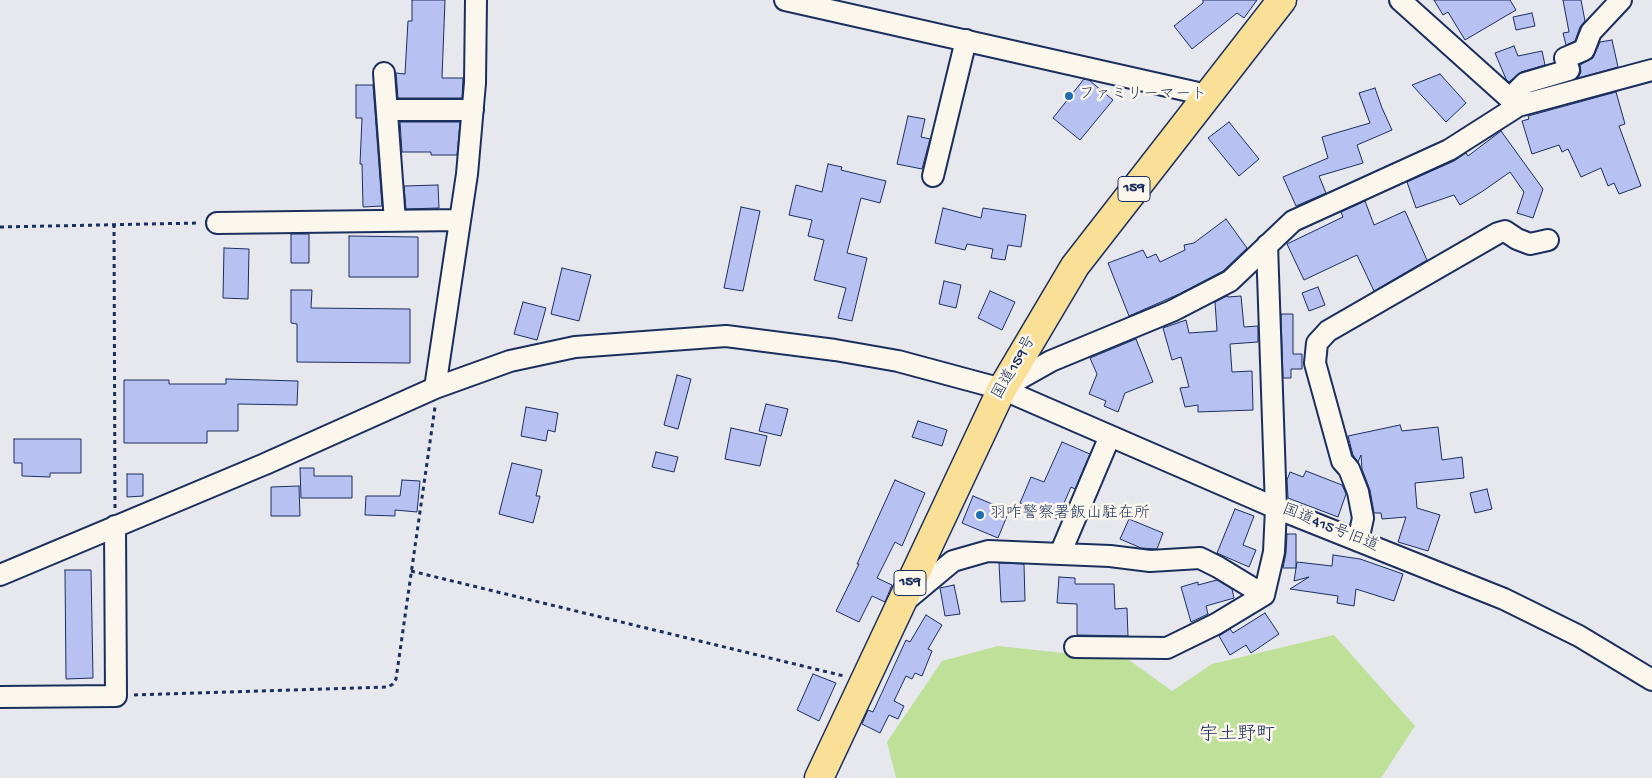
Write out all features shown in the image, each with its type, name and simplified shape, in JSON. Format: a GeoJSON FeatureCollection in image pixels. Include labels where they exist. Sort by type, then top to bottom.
{"type":"FeatureCollection","features":[{"type":"Feature","properties":{"kind":"highway","name":"国道159号"},"geometry":{"type":"LineString","coordinates":[[818,778],[1002,389],[1075,266],[1282,0]]}},
{"type":"Feature","properties":{"kind":"street"},"geometry":{"type":"LineString","coordinates":[[436,387],[467,174],[475,83],[476,0]]}},
{"type":"Feature","properties":{"kind":"street"},"geometry":{"type":"LineString","coordinates":[[785,0],[1208,95]]}},
{"type":"Feature","properties":{"kind":"street"},"geometry":{"type":"LineString","coordinates":[[1400,0],[1514,102]]}},
{"type":"Feature","properties":{"kind":"street"},"geometry":{"type":"LineString","coordinates":[[1514,102],[1525,83],[1569,70],[1565,58],[1584,50],[1591,32],[1621,0]]}},
{"type":"Feature","properties":{"kind":"street"},"geometry":{"type":"LineString","coordinates":[[933,176],[966,40]]}},
{"type":"Feature","properties":{"kind":"street"},"geometry":{"type":"LineString","coordinates":[[1002,389],[1051,361],[1172,311],[1230,281],[1293,221],[1449,150],[1514,102],[1652,70]]}},
{"type":"Feature","properties":{"kind":"street"},"geometry":{"type":"LineString","coordinates":[[384,73],[395,221]]}},
{"type":"Feature","properties":{"kind":"street"},"geometry":{"type":"LineString","coordinates":[[387,110],[472,110]]}},
{"type":"Feature","properties":{"kind":"street"},"geometry":{"type":"LineString","coordinates":[[217,223],[460,220]]}},
{"type":"Feature","properties":{"kind":"street"},"geometry":{"type":"LineString","coordinates":[[1358,540],[1363,518],[1358,492],[1349,470],[1342,461],[1315,363],[1317,343],[1328,330],[1498,233],[1505,230],[1517,239],[1530,244],[1548,240]]}},
{"type":"Feature","properties":{"kind":"street"},"geometry":{"type":"LineString","coordinates":[[1075,647],[1167,648],[1216,624],[1264,595],[1274,552],[1276,508],[1267,245]]}},
{"type":"Feature","properties":{"kind":"street","name":"国道415号旧道"},"geometry":{"type":"LineString","coordinates":[[0,575],[265,464],[436,387],[510,361],[575,347],[726,336],[835,350],[898,361],[1002,389],[1276,508],[1504,599],[1579,636],[1652,680]]}},
{"type":"Feature","properties":{"kind":"street"},"geometry":{"type":"LineString","coordinates":[[1060,554],[1110,436]]}},
{"type":"Feature","properties":{"kind":"street"},"geometry":{"type":"LineString","coordinates":[[0,697],[116,696],[115,526]]}},
{"type":"Feature","properties":{"kind":"street"},"geometry":{"type":"LineString","coordinates":[[899,605],[953,561],[988,551],[1110,556],[1150,561],[1200,558],[1264,595]]}},
{"type":"Feature","properties":{"kind":"path"},"geometry":{"type":"LineString","coordinates":[[0,227],[217,223]]}},
{"type":"Feature","properties":{"kind":"path"},"geometry":{"type":"LineString","coordinates":[[114,224],[115,526]]}},
{"type":"Feature","properties":{"kind":"path"},"geometry":{"type":"LineString","coordinates":[[116,696],[388,687],[396,679],[436,387]]}},
{"type":"Feature","properties":{"kind":"path"},"geometry":{"type":"LineString","coordinates":[[411,571],[864,681]]}},
{"type":"Feature","properties":{"kind":"green space"},"geometry":{"type":"Polygon","coordinates":[[[1334,635],[1415,726],[1381,778],[896,778],[887,742],[942,661],[998,646],[1129,660],[1172,691],[1212,664],[1334,635]]]}},
{"type":"Feature","properties":{"kind":"building"},"geometry":{"type":"Polygon","coordinates":[[[412,0],[445,0],[442,78],[463,78],[462,98],[398,98],[396,73],[405,74],[408,21],[412,21],[412,0]]]}},
{"type":"Feature","properties":{"kind":"building"},"geometry":{"type":"Polygon","coordinates":[[[1203,0],[1257,0],[1244,18],[1237,13],[1192,49],[1174,26],[1203,3],[1203,0]]]}},
{"type":"Feature","properties":{"kind":"building"},"geometry":{"type":"Polygon","coordinates":[[[1434,0],[1510,0],[1516,10],[1465,40],[1448,12],[1443,15],[1434,0]]]}},
{"type":"Feature","properties":{"kind":"building"},"geometry":{"type":"Polygon","coordinates":[[[1563,0],[1581,0],[1585,21],[1580,27],[1575,41],[1566,45],[1563,33],[1569,32],[1563,0]]]}},
{"type":"Feature","properties":{"kind":"building"},"geometry":{"type":"Polygon","coordinates":[[[1532,13],[1535,26],[1516,30],[1513,17],[1532,13]]]}},
{"type":"Feature","properties":{"kind":"building"},"geometry":{"type":"Polygon","coordinates":[[[1612,40],[1618,67],[1578,78],[1581,72],[1580,65],[1593,58],[1600,42],[1612,40]]]}},
{"type":"Feature","properties":{"kind":"building"},"geometry":{"type":"Polygon","coordinates":[[[1514,46],[1518,56],[1542,51],[1545,65],[1521,72],[1509,82],[1495,53],[1514,46]]]}},
{"type":"Feature","properties":{"kind":"building"},"geometry":{"type":"Polygon","coordinates":[[[1440,74],[1466,103],[1446,122],[1412,85],[1440,74]]]}},
{"type":"Feature","properties":{"kind":"building"},"geometry":{"type":"Polygon","coordinates":[[[1084,79],[1089,80],[1113,100],[1080,140],[1053,118],[1084,79]]]}},
{"type":"Feature","properties":{"kind":"building"},"geometry":{"type":"Polygon","coordinates":[[[356,85],[373,85],[382,206],[363,207],[362,164],[360,164],[362,118],[356,118],[356,85]]]}},
{"type":"Feature","properties":{"kind":"building"},"geometry":{"type":"Polygon","coordinates":[[[1375,88],[1392,130],[1357,145],[1363,163],[1319,176],[1326,193],[1296,206],[1283,177],[1328,158],[1322,137],[1370,123],[1359,93],[1375,88]]]}},
{"type":"Feature","properties":{"kind":"building"},"geometry":{"type":"Polygon","coordinates":[[[1616,92],[1625,124],[1619,126],[1641,186],[1619,194],[1614,183],[1608,186],[1601,168],[1581,177],[1568,149],[1562,152],[1559,145],[1532,154],[1522,121],[1529,119],[1528,116],[1616,92]]]}},
{"type":"Feature","properties":{"kind":"building"},"geometry":{"type":"Polygon","coordinates":[[[908,116],[925,119],[921,137],[930,139],[922,169],[897,164],[908,116]]]}},
{"type":"Feature","properties":{"kind":"building"},"geometry":{"type":"Polygon","coordinates":[[[400,122],[460,122],[457,155],[431,155],[431,152],[402,152],[400,122]]]}},
{"type":"Feature","properties":{"kind":"building"},"geometry":{"type":"Polygon","coordinates":[[[1229,122],[1259,159],[1239,176],[1208,138],[1229,122]]]}},
{"type":"Feature","properties":{"kind":"building"},"geometry":{"type":"Polygon","coordinates":[[[1501,131],[1543,189],[1533,218],[1517,213],[1524,192],[1510,172],[1460,205],[1454,195],[1416,208],[1407,182],[1454,161],[1466,153],[1468,156],[1501,131]]]}},
{"type":"Feature","properties":{"kind":"building"},"geometry":{"type":"Polygon","coordinates":[[[828,164],[842,167],[841,170],[886,181],[880,203],[861,198],[847,253],[867,258],[852,321],[838,318],[846,288],[814,280],[824,240],[808,236],[812,220],[789,215],[796,185],[822,192],[828,164]]]}},
{"type":"Feature","properties":{"kind":"building"},"geometry":{"type":"Polygon","coordinates":[[[438,185],[439,208],[406,209],[404,186],[438,185]]]}},
{"type":"Feature","properties":{"kind":"building"},"geometry":{"type":"Polygon","coordinates":[[[1365,201],[1374,225],[1405,211],[1427,260],[1374,291],[1357,255],[1304,280],[1287,244],[1343,217],[1341,212],[1365,201]]]}},
{"type":"Feature","properties":{"kind":"building"},"geometry":{"type":"Polygon","coordinates":[[[741,207],[760,211],[743,291],[724,288],[741,207]]]}},
{"type":"Feature","properties":{"kind":"building"},"geometry":{"type":"Polygon","coordinates":[[[943,208],[981,218],[983,208],[1026,215],[1021,247],[1008,245],[1005,260],[991,258],[993,249],[967,244],[965,250],[935,243],[943,208]]]}},
{"type":"Feature","properties":{"kind":"building"},"geometry":{"type":"Polygon","coordinates":[[[1226,219],[1247,248],[1223,271],[1179,294],[1129,316],[1108,263],[1143,250],[1147,258],[1156,254],[1160,262],[1185,250],[1184,245],[1194,243],[1226,219]]]}},
{"type":"Feature","properties":{"kind":"building"},"geometry":{"type":"Polygon","coordinates":[[[291,234],[309,234],[309,263],[291,263],[291,234]]]}},
{"type":"Feature","properties":{"kind":"building"},"geometry":{"type":"Polygon","coordinates":[[[349,236],[418,237],[418,277],[349,277],[349,236]]]}},
{"type":"Feature","properties":{"kind":"building"},"geometry":{"type":"Polygon","coordinates":[[[224,248],[249,249],[248,299],[223,298],[224,248]]]}},
{"type":"Feature","properties":{"kind":"building"},"geometry":{"type":"Polygon","coordinates":[[[562,268],[591,275],[579,321],[551,314],[562,268]]]}},
{"type":"Feature","properties":{"kind":"building"},"geometry":{"type":"Polygon","coordinates":[[[944,281],[961,285],[956,308],[939,304],[944,281]]]}},
{"type":"Feature","properties":{"kind":"building"},"geometry":{"type":"Polygon","coordinates":[[[1318,287],[1325,305],[1309,311],[1302,293],[1318,287]]]}},
{"type":"Feature","properties":{"kind":"building"},"geometry":{"type":"Polygon","coordinates":[[[291,290],[312,290],[311,308],[410,309],[410,363],[297,362],[297,324],[291,323],[291,290]]]}},
{"type":"Feature","properties":{"kind":"building"},"geometry":{"type":"Polygon","coordinates":[[[990,291],[1015,302],[1002,330],[978,318],[990,291]]]}},
{"type":"Feature","properties":{"kind":"building"},"geometry":{"type":"Polygon","coordinates":[[[1227,296],[1241,296],[1244,327],[1258,326],[1258,342],[1230,344],[1232,372],[1252,371],[1253,410],[1198,412],[1198,405],[1185,407],[1180,388],[1189,387],[1181,357],[1172,360],[1163,328],[1186,320],[1189,333],[1217,331],[1215,302],[1227,296]]]}},
{"type":"Feature","properties":{"kind":"building"},"geometry":{"type":"Polygon","coordinates":[[[523,302],[546,308],[537,340],[514,334],[523,302]]]}},
{"type":"Feature","properties":{"kind":"building"},"geometry":{"type":"Polygon","coordinates":[[[1281,314],[1293,314],[1293,354],[1302,354],[1302,369],[1291,369],[1291,378],[1283,378],[1281,314]]]}},
{"type":"Feature","properties":{"kind":"building"},"geometry":{"type":"Polygon","coordinates":[[[1136,339],[1153,382],[1125,393],[1118,412],[1104,406],[1106,401],[1089,394],[1097,374],[1090,358],[1136,339]]]}},
{"type":"Feature","properties":{"kind":"building"},"geometry":{"type":"Polygon","coordinates":[[[677,375],[691,379],[678,429],[664,425],[677,375]]]}},
{"type":"Feature","properties":{"kind":"building"},"geometry":{"type":"Polygon","coordinates":[[[226,379],[298,381],[297,405],[238,404],[238,431],[207,431],[207,443],[124,443],[124,380],[169,380],[169,384],[226,384],[226,379]]]}},
{"type":"Feature","properties":{"kind":"building"},"geometry":{"type":"Polygon","coordinates":[[[766,404],[788,409],[781,436],[759,431],[766,404]]]}},
{"type":"Feature","properties":{"kind":"building"},"geometry":{"type":"Polygon","coordinates":[[[526,407],[558,413],[555,432],[548,430],[546,441],[521,436],[526,407]]]}},
{"type":"Feature","properties":{"kind":"building"},"geometry":{"type":"Polygon","coordinates":[[[918,421],[947,430],[942,446],[912,437],[918,421]]]}},
{"type":"Feature","properties":{"kind":"building"},"geometry":{"type":"Polygon","coordinates":[[[1400,425],[1402,431],[1438,427],[1442,460],[1462,457],[1464,478],[1415,483],[1417,508],[1440,515],[1428,551],[1398,542],[1406,517],[1382,519],[1381,513],[1374,513],[1370,490],[1362,469],[1361,455],[1358,462],[1353,455],[1348,436],[1400,425]]]}},
{"type":"Feature","properties":{"kind":"building"},"geometry":{"type":"Polygon","coordinates":[[[731,428],[767,436],[760,466],[725,459],[731,428]]]}},
{"type":"Feature","properties":{"kind":"building"},"geometry":{"type":"Polygon","coordinates":[[[14,439],[81,439],[81,473],[50,473],[50,477],[22,476],[22,463],[14,463],[14,439]]]}},
{"type":"Feature","properties":{"kind":"building"},"geometry":{"type":"Polygon","coordinates":[[[1062,442],[1090,454],[1075,489],[1071,487],[1057,519],[1020,503],[1031,477],[1044,482],[1062,442]]]}},
{"type":"Feature","properties":{"kind":"building"},"geometry":{"type":"Polygon","coordinates":[[[656,452],[678,457],[674,472],[652,467],[656,452]]]}},
{"type":"Feature","properties":{"kind":"building"},"geometry":{"type":"Polygon","coordinates":[[[512,463],[542,470],[536,496],[540,496],[533,523],[499,514],[512,463]]]}},
{"type":"Feature","properties":{"kind":"building"},"geometry":{"type":"Polygon","coordinates":[[[300,468],[314,468],[314,476],[352,476],[352,498],[301,498],[300,468]]]}},
{"type":"Feature","properties":{"kind":"building"},"geometry":{"type":"Polygon","coordinates":[[[1306,471],[1342,485],[1346,494],[1338,517],[1288,498],[1287,480],[1290,472],[1303,477],[1306,471]]]}},
{"type":"Feature","properties":{"kind":"building"},"geometry":{"type":"Polygon","coordinates":[[[127,474],[143,474],[143,496],[127,497],[127,474]]]}},
{"type":"Feature","properties":{"kind":"building"},"geometry":{"type":"Polygon","coordinates":[[[402,480],[420,481],[417,512],[395,510],[395,516],[365,515],[366,496],[400,496],[402,480]]]}},
{"type":"Feature","properties":{"kind":"building"},"geometry":{"type":"Polygon","coordinates":[[[895,480],[925,493],[902,546],[895,542],[877,578],[892,585],[885,602],[872,596],[859,622],[836,611],[859,564],[857,564],[895,480]]]}},
{"type":"Feature","properties":{"kind":"building"},"geometry":{"type":"Polygon","coordinates":[[[299,486],[300,516],[271,516],[271,487],[299,486]]]}},
{"type":"Feature","properties":{"kind":"building"},"geometry":{"type":"Polygon","coordinates":[[[1487,489],[1492,509],[1475,513],[1470,493],[1487,489]]]}},
{"type":"Feature","properties":{"kind":"building"},"geometry":{"type":"Polygon","coordinates":[[[973,496],[1009,511],[998,538],[962,523],[973,496]]]}},
{"type":"Feature","properties":{"kind":"building"},"geometry":{"type":"Polygon","coordinates":[[[1235,509],[1254,516],[1243,545],[1256,550],[1249,567],[1217,553],[1235,509]]]}},
{"type":"Feature","properties":{"kind":"building"},"geometry":{"type":"Polygon","coordinates":[[[1129,519],[1163,533],[1157,549],[1141,548],[1120,539],[1129,519]]]}},
{"type":"Feature","properties":{"kind":"building"},"geometry":{"type":"Polygon","coordinates":[[[1287,534],[1296,534],[1296,568],[1283,568],[1287,534]]]}},
{"type":"Feature","properties":{"kind":"building"},"geometry":{"type":"Polygon","coordinates":[[[1333,555],[1360,559],[1403,574],[1394,601],[1356,589],[1354,606],[1337,603],[1338,596],[1290,589],[1309,577],[1294,581],[1297,562],[1332,566],[1333,555]]]}},
{"type":"Feature","properties":{"kind":"building"},"geometry":{"type":"Polygon","coordinates":[[[999,563],[1024,564],[1025,601],[1001,602],[999,563]]]}},
{"type":"Feature","properties":{"kind":"building"},"geometry":{"type":"Polygon","coordinates":[[[65,570],[91,570],[93,678],[66,679],[65,570]]]}},
{"type":"Feature","properties":{"kind":"building"},"geometry":{"type":"Polygon","coordinates":[[[1059,577],[1075,578],[1075,584],[1114,584],[1115,609],[1127,608],[1128,636],[1077,635],[1077,604],[1057,603],[1059,577]]]}},
{"type":"Feature","properties":{"kind":"building"},"geometry":{"type":"Polygon","coordinates":[[[1217,580],[1232,589],[1234,598],[1206,606],[1208,614],[1191,622],[1181,587],[1198,582],[1198,585],[1217,580]]]}},
{"type":"Feature","properties":{"kind":"building"},"geometry":{"type":"Polygon","coordinates":[[[954,585],[960,614],[945,616],[940,588],[954,585]]]}},
{"type":"Feature","properties":{"kind":"building"},"geometry":{"type":"Polygon","coordinates":[[[1265,613],[1279,634],[1251,653],[1246,645],[1230,655],[1219,636],[1230,629],[1233,633],[1265,613]]]}},
{"type":"Feature","properties":{"kind":"building"},"geometry":{"type":"Polygon","coordinates":[[[926,615],[942,625],[928,649],[932,651],[922,676],[915,673],[912,679],[906,676],[894,701],[904,706],[898,719],[889,715],[880,733],[862,724],[868,710],[873,712],[906,640],[910,642],[926,615]]]}},
{"type":"Feature","properties":{"kind":"building"},"geometry":{"type":"Polygon","coordinates":[[[813,674],[836,683],[819,721],[797,710],[813,674]]]}},
{"type":"Feature","properties":{"kind":"place","name":"ファミリーマート"},"geometry":{"type":"Point","coordinates":[1069,96]}},
{"type":"Feature","properties":{"kind":"place","name":"羽咋警察署飯山駐在所"},"geometry":{"type":"Point","coordinates":[980,515]}},
{"type":"Feature","properties":{"kind":"district","name":"宇土野町"},"geometry":{"type":"Point","coordinates":[1237,736]}}]}
